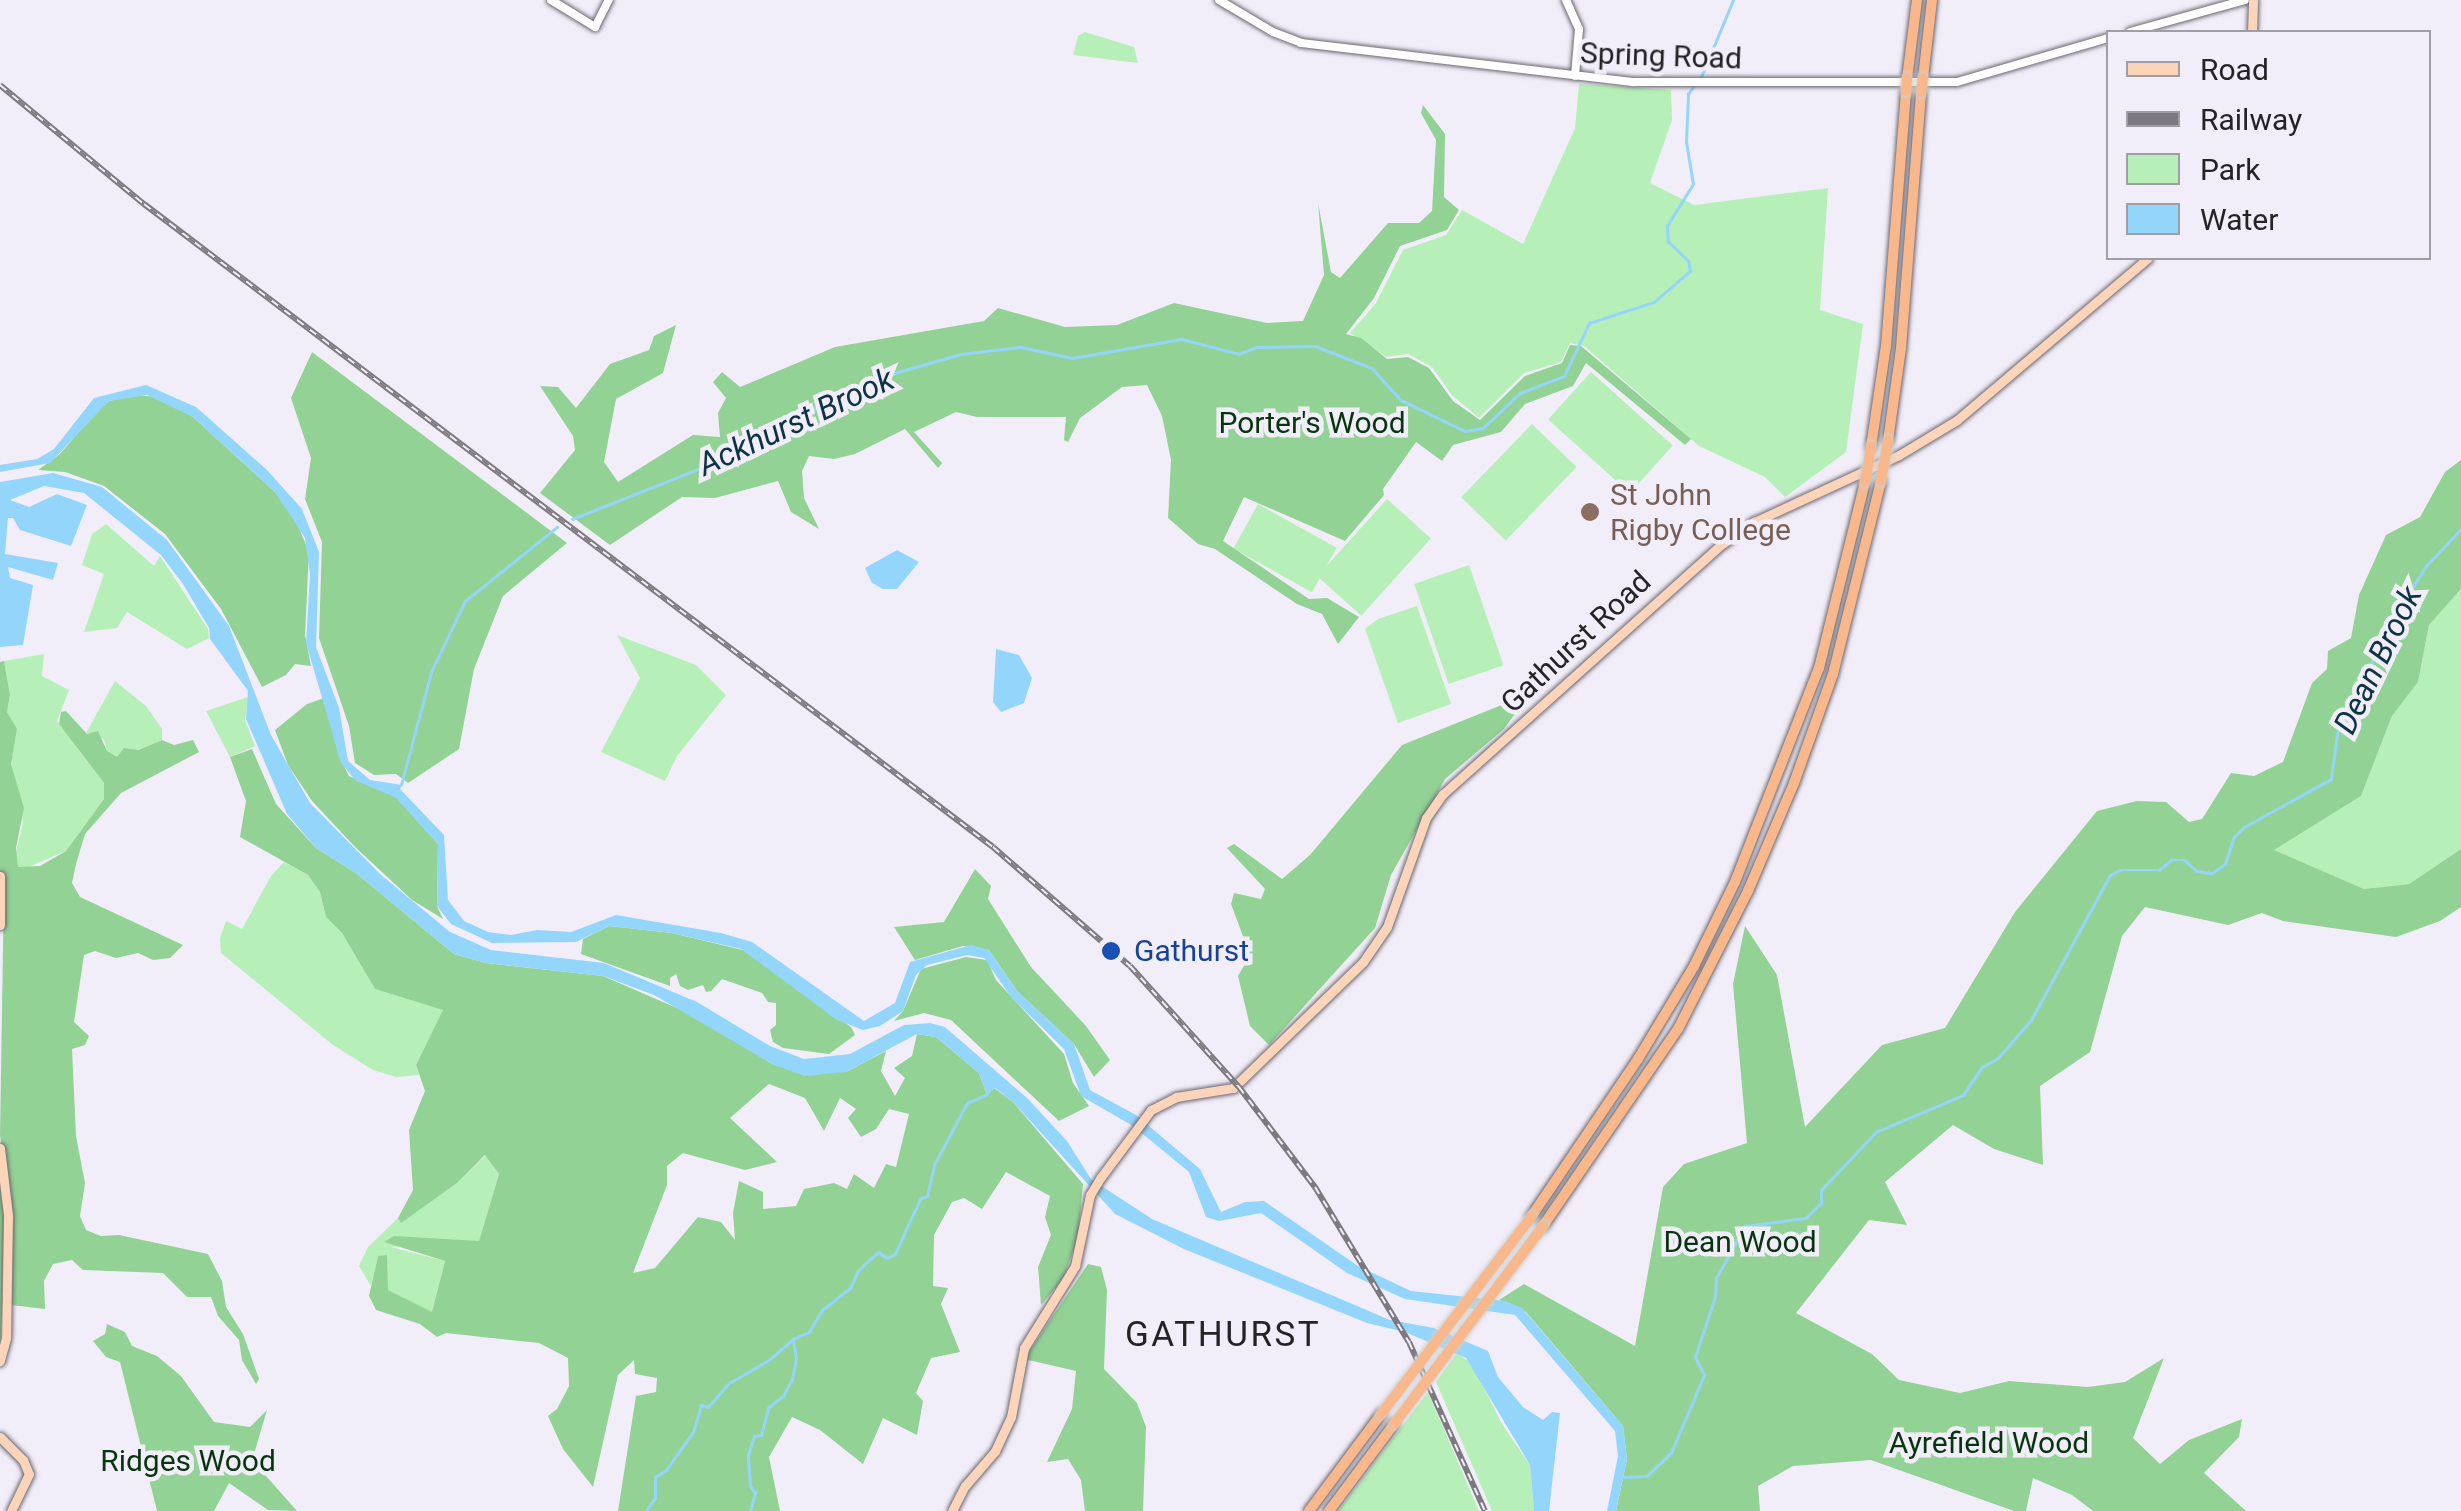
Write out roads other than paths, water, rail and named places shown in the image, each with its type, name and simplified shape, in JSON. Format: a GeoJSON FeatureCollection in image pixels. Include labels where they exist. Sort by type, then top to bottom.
{"type":"FeatureCollection","features":[{"type":"Feature","properties":{"kind":"highway"},"geometry":{"type":"LineString","coordinates":[[1308,1511],[1531,1217],[1638,1059],[1694,966],[1735,882],[1819,668],[1865,482],[1888,328],[1917,0]]}},
{"type":"Feature","properties":{"kind":"highway"},"geometry":{"type":"LineString","coordinates":[[1329,1511],[1543,1226],[1678,1029],[1748,891],[1794,784],[1833,674],[1881,481],[1903,330],[1932,0]]}},
{"type":"Feature","properties":{"kind":"main road"},"geometry":{"type":"LineString","coordinates":[[2252,30],[2253,0]]}},
{"type":"Feature","properties":{"kind":"main road","name":"Gathurst Road"},"geometry":{"type":"LineString","coordinates":[[952,1511],[1005,1430],[1017,1398],[1024,1348],[1075,1266],[1096,1185],[1145,1116],[1170,1098],[1233,1088],[1377,944],[1436,802],[1561,684],[1754,522],[1899,455],[1958,420],[2146,260]]}},
{"type":"Feature","properties":{"kind":"main road"},"geometry":{"type":"LineString","coordinates":[[0,876],[0,924]]}},
{"type":"Feature","properties":{"kind":"main road"},"geometry":{"type":"LineString","coordinates":[[0,1148],[6,1188],[6,1338],[0,1361]]}},
{"type":"Feature","properties":{"kind":"main road"},"geometry":{"type":"LineString","coordinates":[[0,1436],[23,1460],[29,1474],[11,1511]]}},
{"type":"Feature","properties":{"kind":"street"},"geometry":{"type":"LineString","coordinates":[[551,0],[594,27],[609,0]]}},
{"type":"Feature","properties":{"kind":"street","name":"Spring Road"},"geometry":{"type":"LineString","coordinates":[[1219,0],[1273,32],[1301,42],[1634,82],[1932,84],[1970,79],[2048,52],[2106,38]]}},
{"type":"Feature","properties":{"kind":"street"},"geometry":{"type":"LineString","coordinates":[[1566,0],[1578,30],[1575,76]]}},
{"type":"Feature","properties":{"kind":"street"},"geometry":{"type":"LineString","coordinates":[[2137,30],[2245,0]]}},
{"type":"Feature","properties":{"kind":"water"},"geometry":{"type":"Polygon","coordinates":[[[146,385],[196,407],[267,470],[302,509],[319,552],[316,647],[339,708],[348,761],[370,780],[402,785],[400,789],[444,835],[448,900],[464,921],[488,932],[511,935],[537,930],[571,932],[616,915],[721,933],[752,942],[864,1021],[895,1003],[910,962],[971,945],[989,950],[1017,991],[1074,1044],[1090,1090],[1136,1115],[1200,1169],[1221,1212],[1245,1202],[1264,1201],[1358,1266],[1411,1291],[1505,1301],[1522,1308],[1623,1426],[1627,1459],[1616,1511],[1607,1511],[1618,1456],[1615,1431],[1515,1315],[1405,1299],[1347,1273],[1261,1213],[1219,1221],[1206,1217],[1189,1172],[1133,1126],[1081,1096],[1064,1049],[1011,997],[984,958],[967,955],[927,965],[916,975],[903,1011],[880,1026],[863,1030],[837,1020],[741,949],[672,933],[609,926],[576,942],[492,943],[451,924],[437,906],[438,844],[395,797],[356,781],[341,763],[306,643],[310,574],[305,538],[275,492],[193,417],[147,395],[109,401],[50,463],[0,472],[0,465],[37,459],[54,449],[94,398],[146,385]]]}},
{"type":"Feature","properties":{"kind":"water"},"geometry":{"type":"Polygon","coordinates":[[[53,473],[102,487],[167,540],[229,626],[271,735],[310,803],[380,874],[450,932],[491,950],[604,963],[697,1002],[770,1046],[804,1059],[850,1054],[904,1025],[930,1023],[945,1027],[1027,1098],[1067,1141],[1091,1179],[1152,1219],[1390,1320],[1434,1328],[1488,1351],[1498,1377],[1523,1407],[1543,1420],[1552,1412],[1560,1413],[1549,1511],[1534,1511],[1530,1465],[1466,1358],[1405,1332],[1367,1323],[1184,1249],[1115,1214],[1013,1102],[995,1088],[987,1095],[979,1073],[936,1037],[917,1034],[846,1072],[805,1076],[774,1065],[654,995],[603,976],[486,963],[454,954],[356,873],[316,848],[287,814],[246,719],[248,691],[210,639],[209,628],[183,584],[161,555],[84,493],[44,486],[10,500],[29,507],[57,494],[87,505],[71,546],[20,530],[13,518],[8,518],[5,554],[58,563],[53,580],[8,567],[10,578],[33,585],[23,645],[0,647],[0,482],[53,473]]]}},
{"type":"Feature","properties":{"kind":"water"},"geometry":{"type":"Polygon","coordinates":[[[897,550],[919,562],[897,589],[883,589],[872,583],[865,568],[897,550]]]}},
{"type":"Feature","properties":{"kind":"water"},"geometry":{"type":"Polygon","coordinates":[[[996,649],[1019,655],[1032,678],[1024,703],[1001,712],[993,702],[996,649]]]}},
{"type":"Feature","properties":{"kind":"waterway","name":"Ackhurst Brook"},"geometry":{"type":"LineString","coordinates":[[1701,77],[1733,0]]}},
{"type":"Feature","properties":{"kind":"waterway","name":"Ackhurst Brook"},"geometry":{"type":"LineString","coordinates":[[572,519],[726,458],[823,404],[898,372],[961,354],[1021,347],[1072,358],[1182,339],[1239,354],[1256,347],[1315,346],[1372,368],[1401,400],[1465,431],[1483,428],[1520,393],[1564,376],[1589,323],[1654,302],[1690,271],[1688,261],[1668,242],[1667,226],[1693,184],[1686,142],[1688,94],[1693,87]]}},
{"type":"Feature","properties":{"kind":"waterway"},"geometry":{"type":"LineString","coordinates":[[401,785],[431,672],[465,601],[557,527]]}},
{"type":"Feature","properties":{"kind":"waterway","name":"Dean Brook"},"geometry":{"type":"LineString","coordinates":[[1621,1477],[1647,1476],[1671,1453],[1704,1375],[1695,1357],[1715,1297],[1716,1278],[1745,1226],[1806,1218],[1821,1203],[1821,1190],[1876,1132],[1963,1095],[1982,1067],[1998,1058],[2031,1020],[2110,875],[2120,870],[2159,870],[2171,860],[2184,860],[2197,871],[2212,873],[2225,864],[2234,837],[2244,827],[2331,779],[2337,734],[2392,620],[2426,566],[2461,529]]}},
{"type":"Feature","properties":{"kind":"waterway"},"geometry":{"type":"LineString","coordinates":[[750,1511],[755,1493],[750,1486],[748,1455],[754,1436],[761,1435],[768,1408],[783,1396],[792,1379],[796,1359],[793,1339],[809,1332],[822,1310],[850,1288],[858,1271],[870,1259],[879,1252],[887,1258],[895,1254],[920,1199],[927,1196],[934,1165],[967,1103],[986,1095]]}},
{"type":"Feature","properties":{"kind":"waterway"},"geometry":{"type":"LineString","coordinates":[[646,1511],[655,1498],[655,1477],[666,1470],[693,1432],[701,1405],[708,1407],[729,1383],[769,1360],[793,1339]]}},
{"type":"Feature","properties":{"kind":"railway"},"geometry":{"type":"LineString","coordinates":[[0,85],[144,204],[993,847],[1130,966],[1239,1087],[1315,1187],[1409,1342],[1485,1511]]}},
{"type":"Feature","properties":{"kind":"place","name":"St John Rigby College"},"geometry":{"type":"Point","coordinates":[1590,512]}},
{"type":"Feature","properties":{"kind":"place","name":"Gathurst"},"geometry":{"type":"Point","coordinates":[1111,951]}},
{"type":"Feature","properties":{"kind":"district","name":"GATHURST"},"geometry":{"type":"Point","coordinates":[1223,1335]}},
{"type":"Feature","properties":{"kind":"park label","name":"Porter's Wood"},"geometry":{"type":"Point","coordinates":[1312,423]}},
{"type":"Feature","properties":{"kind":"park label","name":"Dean Wood"},"geometry":{"type":"Point","coordinates":[1740,1242]}},
{"type":"Feature","properties":{"kind":"park label","name":"Ayrefield Wood"},"geometry":{"type":"Point","coordinates":[1989,1443]}},
{"type":"Feature","properties":{"kind":"park label","name":"Ridges Wood"},"geometry":{"type":"Point","coordinates":[188,1461]}}]}
